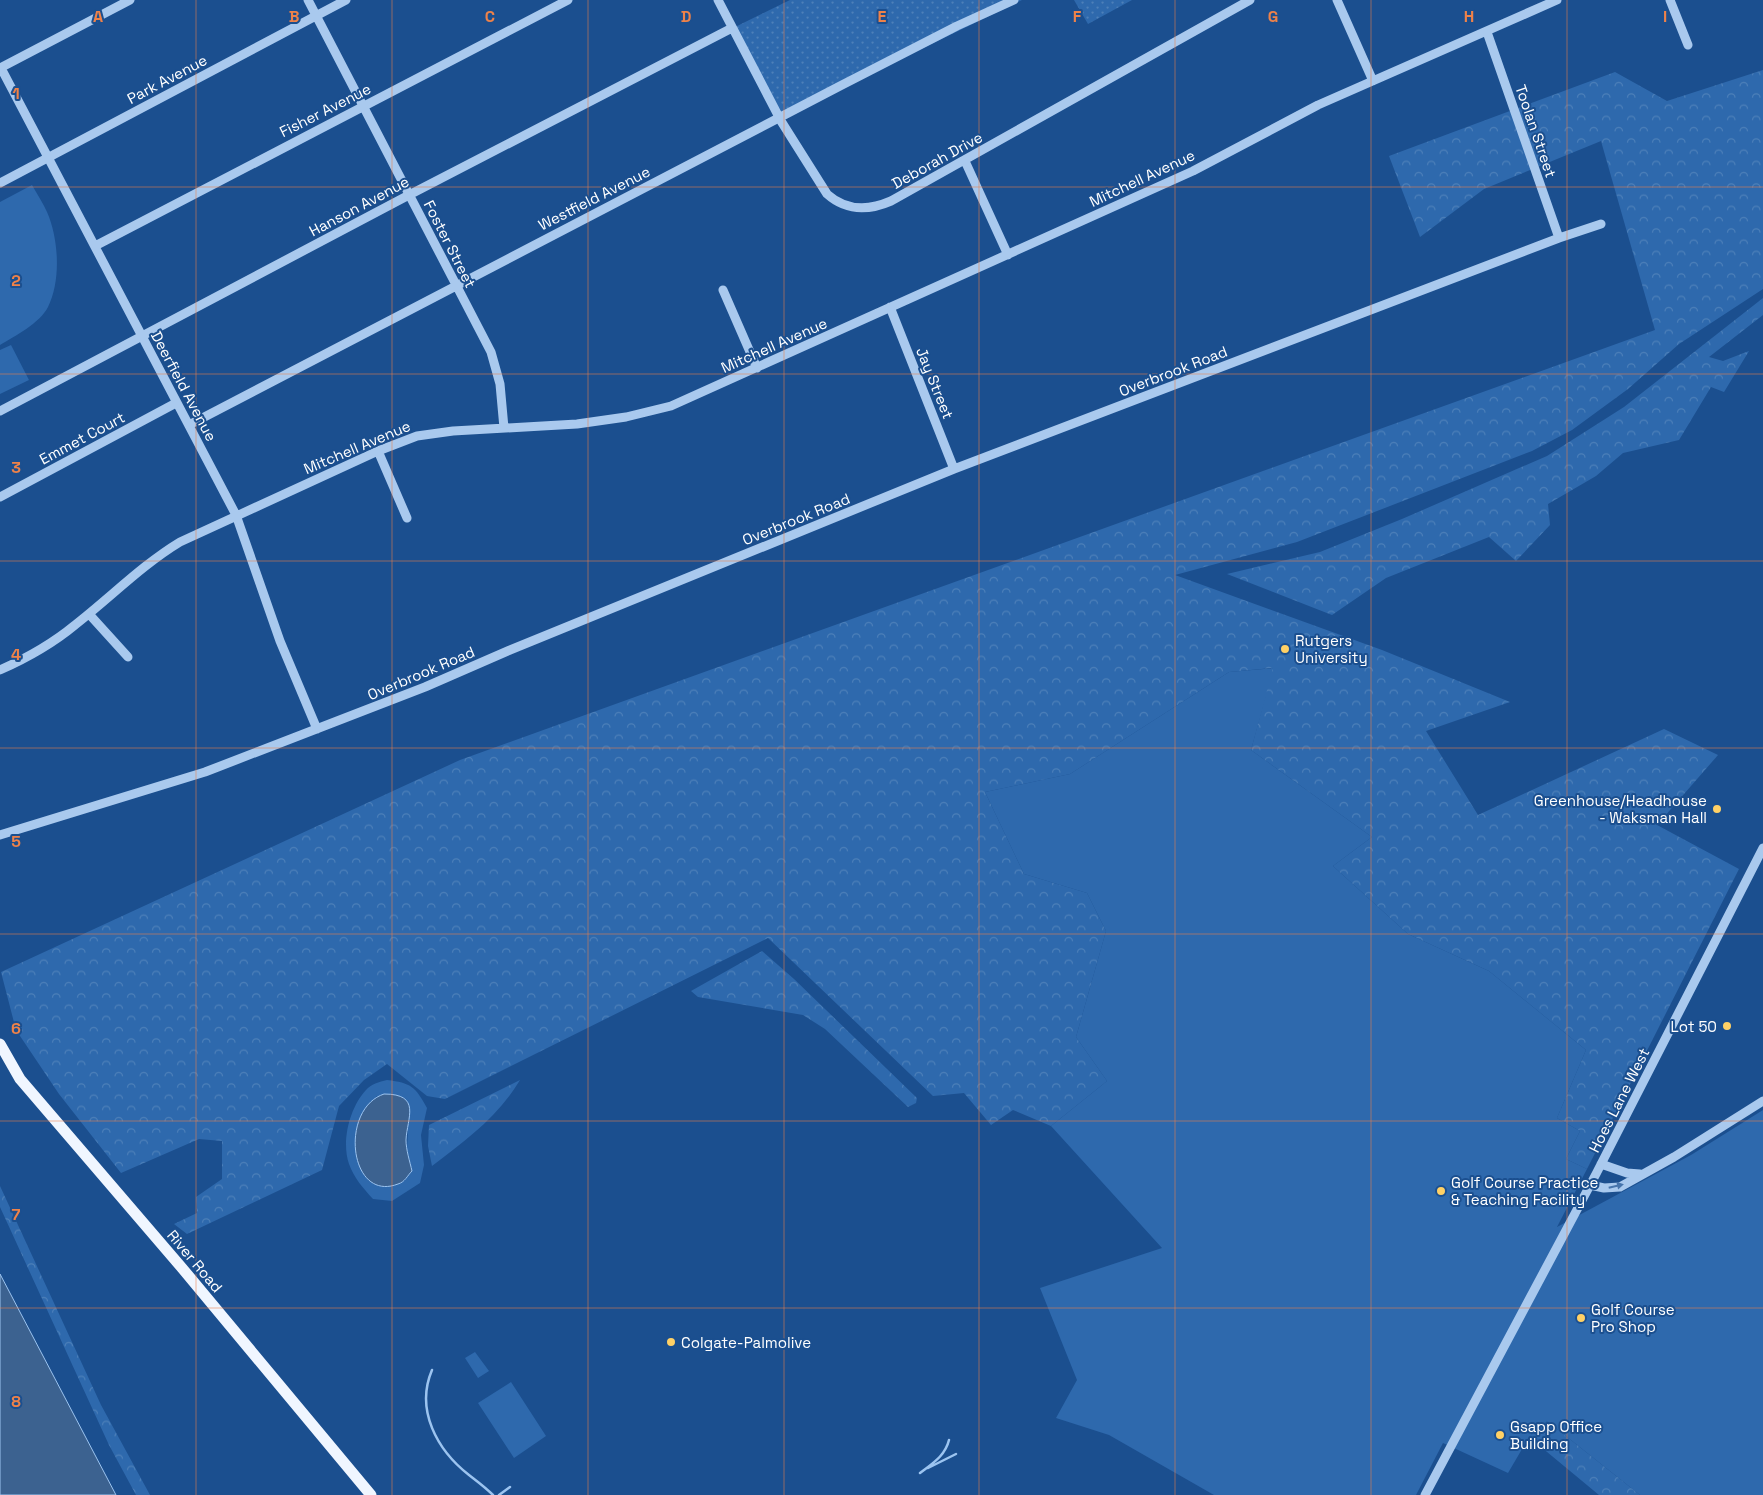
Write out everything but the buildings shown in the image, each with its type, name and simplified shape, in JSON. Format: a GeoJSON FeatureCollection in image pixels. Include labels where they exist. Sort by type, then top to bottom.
{"type":"FeatureCollection","features":[{"type":"Feature","properties":{"kind":"main road","name":"River Road"},"geometry":{"type":"LineString","coordinates":[[0,1044],[20,1079],[182,1268],[371,1495]]}},
{"type":"Feature","properties":{"kind":"street"},"geometry":{"type":"LineString","coordinates":[[0,68],[130,0]]}},
{"type":"Feature","properties":{"kind":"street","name":"Foster Street"},"geometry":{"type":"LineString","coordinates":[[308,0],[491,352],[500,384],[504,428]]}},
{"type":"Feature","properties":{"kind":"street","name":"Park Avenue"},"geometry":{"type":"LineString","coordinates":[[0,183],[346,0]]}},
{"type":"Feature","properties":{"kind":"street","name":"Fisher Avenue"},"geometry":{"type":"LineString","coordinates":[[95,246],[568,0]]}},
{"type":"Feature","properties":{"kind":"street","name":"Deborah Drive"},"geometry":{"type":"LineString","coordinates":[[718,0],[779,118],[827,194],[838,203],[848,207],[878,206],[965,161],[1250,0]]}},
{"type":"Feature","properties":{"kind":"street","name":"Westfield Avenue"},"geometry":{"type":"LineString","coordinates":[[189,425],[957,26],[1014,0]]}},
{"type":"Feature","properties":{"kind":"street"},"geometry":{"type":"LineString","coordinates":[[1337,0],[1373,81]]}},
{"type":"Feature","properties":{"kind":"street","name":"Mitchell Avenue"},"geometry":{"type":"LineString","coordinates":[[0,670],[25,659],[51,643],[158,556],[180,542],[378,451],[417,436],[452,430],[576,424],[626,418],[671,406],[1193,171],[1318,105],[1557,0]]}},
{"type":"Feature","properties":{"kind":"street"},"geometry":{"type":"LineString","coordinates":[[1670,0],[1688,45]]}},
{"type":"Feature","properties":{"kind":"street","name":"Hanson Avenue"},"geometry":{"type":"LineString","coordinates":[[0,411],[409,195],[732,28]]}},
{"type":"Feature","properties":{"kind":"street","name":"Toolan Street"},"geometry":{"type":"LineString","coordinates":[[1487,32],[1558,238]]}},
{"type":"Feature","properties":{"kind":"street","name":"Deerfield Avenue"},"geometry":{"type":"LineString","coordinates":[[0,68],[49,157],[236,515],[280,642],[317,729]]}},
{"type":"Feature","properties":{"kind":"street"},"geometry":{"type":"LineString","coordinates":[[965,161],[1008,255]]}},
{"type":"Feature","properties":{"kind":"street","name":"Overbrook Road"},"geometry":{"type":"LineString","coordinates":[[0,835],[205,772],[425,688],[510,650],[954,469],[1558,238],[1601,224]]}},
{"type":"Feature","properties":{"kind":"street"},"geometry":{"type":"LineString","coordinates":[[724,290],[757,368]]}},
{"type":"Feature","properties":{"kind":"street","name":"Jay Street"},"geometry":{"type":"LineString","coordinates":[[890,307],[954,469]]}},
{"type":"Feature","properties":{"kind":"street","name":"Emmet Court"},"geometry":{"type":"LineString","coordinates":[[0,497],[176,403]]}},
{"type":"Feature","properties":{"kind":"street"},"geometry":{"type":"LineString","coordinates":[[378,451],[407,518]]}},
{"type":"Feature","properties":{"kind":"street"},"geometry":{"type":"LineString","coordinates":[[89,614],[128,658]]}},
{"type":"Feature","properties":{"kind":"street","name":"Hoes Lane West"},"geometry":{"type":"LineString","coordinates":[[1426,1495],[1602,1164],[1763,848]]}},
{"type":"Feature","properties":{"kind":"street"},"geometry":{"type":"LineString","coordinates":[[1590,1185],[1604,1188],[1620,1187],[1640,1174],[1674,1157],[1763,1101]]}},
{"type":"Feature","properties":{"kind":"street"},"geometry":{"type":"LineString","coordinates":[[1602,1164],[1627,1173],[1640,1174]]}},
{"type":"Feature","properties":{"kind":"green space"},"geometry":{"type":"Polygon","coordinates":[[[790,0],[1022,0],[781,117],[733,28],[790,0]]]}},
{"type":"Feature","properties":{"kind":"green space"},"geometry":{"type":"Polygon","coordinates":[[[1074,0],[1132,0],[1088,24],[1074,0]]]}},
{"type":"Feature","properties":{"kind":"green space"},"geometry":{"type":"Polygon","coordinates":[[[1763,70],[1763,289],[1679,344],[1628,389],[1572,430],[1532,451],[1297,542],[1175,575],[1382,650],[1510,702],[1426,731],[1478,815],[1664,729],[1718,755],[1657,825],[1739,869],[1587,1169],[1566,1159],[1580,1131],[1557,1118],[1586,1050],[1489,971],[1408,934],[1333,866],[1372,837],[1251,750],[1273,668],[1229,672],[1070,774],[985,792],[1024,874],[1087,893],[1106,931],[1076,1037],[1107,1081],[1051,1126],[1013,1110],[991,1125],[964,1093],[933,1096],[768,938],[445,1099],[427,1096],[387,1064],[364,1080],[339,1106],[322,1170],[187,1234],[174,1224],[197,1213],[196,1197],[222,1179],[222,1141],[199,1139],[121,1173],[59,1094],[16,1030],[1,972],[460,760],[1655,330],[1601,141],[1484,189],[1420,237],[1389,156],[1615,72],[1667,101],[1763,70]]]}},
{"type":"Feature","properties":{"kind":"green space"},"geometry":{"type":"Polygon","coordinates":[[[32,185],[47,212],[54,235],[57,260],[55,285],[52,297],[44,313],[27,329],[0,345],[0,202],[32,185]]]}},
{"type":"Feature","properties":{"kind":"green space"},"geometry":{"type":"Polygon","coordinates":[[[1763,298],[1763,315],[1709,357],[1723,361],[1749,351],[1724,392],[1711,387],[1679,440],[1623,453],[1596,476],[1548,504],[1550,525],[1516,561],[1489,537],[1386,578],[1332,615],[1227,574],[1320,552],[1402,519],[1547,456],[1624,407],[1763,298]]]}},
{"type":"Feature","properties":{"kind":"green space"},"geometry":{"type":"Polygon","coordinates":[[[11,345],[29,380],[0,394],[0,350],[11,345]]]}},
{"type":"Feature","properties":{"kind":"green space"},"geometry":{"type":"Polygon","coordinates":[[[1274,668],[1251,750],[1372,837],[1333,866],[1408,934],[1489,971],[1586,1050],[1557,1118],[1580,1131],[1566,1159],[1587,1169],[1557,1227],[1691,1155],[1763,1110],[1763,1495],[1640,1495],[1547,1421],[1529,1437],[1508,1473],[1443,1443],[1416,1495],[1214,1495],[1109,1435],[1056,1418],[1077,1380],[1040,1288],[1162,1248],[1051,1126],[1107,1081],[1076,1037],[1106,931],[1087,893],[1024,874],[985,792],[1070,774],[1229,672],[1274,668]]]}},
{"type":"Feature","properties":{"kind":"green space"},"geometry":{"type":"Polygon","coordinates":[[[762,951],[794,979],[917,1098],[916,1103],[908,1107],[825,1029],[803,1015],[698,997],[691,991],[762,951]]]}},
{"type":"Feature","properties":{"kind":"green space"},"geometry":{"type":"Polygon","coordinates":[[[387,1080],[407,1084],[412,1087],[427,1108],[421,1135],[424,1165],[420,1183],[392,1201],[373,1199],[362,1187],[349,1164],[346,1145],[348,1125],[360,1097],[370,1086],[387,1080]],[[377,1096],[362,1115],[404,1181],[412,1171],[407,1149],[408,1131],[377,1096]]]}},
{"type":"Feature","properties":{"kind":"green space"},"geometry":{"type":"Polygon","coordinates":[[[520,1080],[491,1117],[432,1166],[428,1146],[429,1125],[520,1080]]]}},
{"type":"Feature","properties":{"kind":"green space"},"geometry":{"type":"Polygon","coordinates":[[[0,1186],[101,1405],[150,1495],[136,1495],[109,1445],[0,1207],[0,1186]]]}},
{"type":"Feature","properties":{"kind":"green space"},"geometry":{"type":"Polygon","coordinates":[[[475,1352],[489,1371],[478,1378],[465,1358],[475,1352]]]}},
{"type":"Feature","properties":{"kind":"green space"},"geometry":{"type":"Polygon","coordinates":[[[511,1382],[546,1436],[514,1458],[478,1403],[511,1382]]]}},
{"type":"Feature","properties":{"kind":"green space"},"geometry":{"type":"Polygon","coordinates":[[[1547,1421],[1640,1495],[1599,1495],[1529,1437],[1547,1421]]]}},
{"type":"Feature","properties":{"kind":"shaded area"},"geometry":{"type":"Polygon","coordinates":[[[384,1094],[404,1098],[408,1103],[410,1109],[406,1144],[412,1171],[398,1184],[381,1186],[369,1180],[360,1168],[356,1152],[356,1134],[360,1117],[370,1103],[384,1094]]]}},
{"type":"Feature","properties":{"kind":"shaded area"},"geometry":{"type":"Polygon","coordinates":[[[0,1274],[116,1495],[0,1495],[0,1274]]]}},
{"type":"Feature","properties":{"kind":"waterway"},"geometry":{"type":"LineString","coordinates":[[432,1370],[427,1385],[426,1400],[432,1428],[447,1454],[493,1495]]}},
{"type":"Feature","properties":{"kind":"waterway"},"geometry":{"type":"LineString","coordinates":[[920,1473],[941,1455],[949,1440]]}},
{"type":"Feature","properties":{"kind":"waterway"},"geometry":{"type":"LineString","coordinates":[[928,1468],[956,1454]]}},
{"type":"Feature","properties":{"kind":"waterway"},"geometry":{"type":"LineString","coordinates":[[499,1495],[510,1487]]}},
{"type":"Feature","properties":{"kind":"place","name":"Rutgers University"},"geometry":{"type":"Point","coordinates":[1285,649]}},
{"type":"Feature","properties":{"kind":"place","name":"Greenhouse/Headhouse - Waksman Hall"},"geometry":{"type":"Point","coordinates":[1717,809]}},
{"type":"Feature","properties":{"kind":"place","name":"Lot 50"},"geometry":{"type":"Point","coordinates":[1727,1026]}},
{"type":"Feature","properties":{"kind":"place","name":"Golf Course Practice & Teaching Facility"},"geometry":{"type":"Point","coordinates":[1441,1191]}},
{"type":"Feature","properties":{"kind":"place","name":"Golf Course Pro Shop"},"geometry":{"type":"Point","coordinates":[1581,1318]}},
{"type":"Feature","properties":{"kind":"place","name":"Colgate-Palmolive"},"geometry":{"type":"Point","coordinates":[671,1342]}},
{"type":"Feature","properties":{"kind":"place","name":"Gsapp Office Building"},"geometry":{"type":"Point","coordinates":[1500,1435]}}]}
